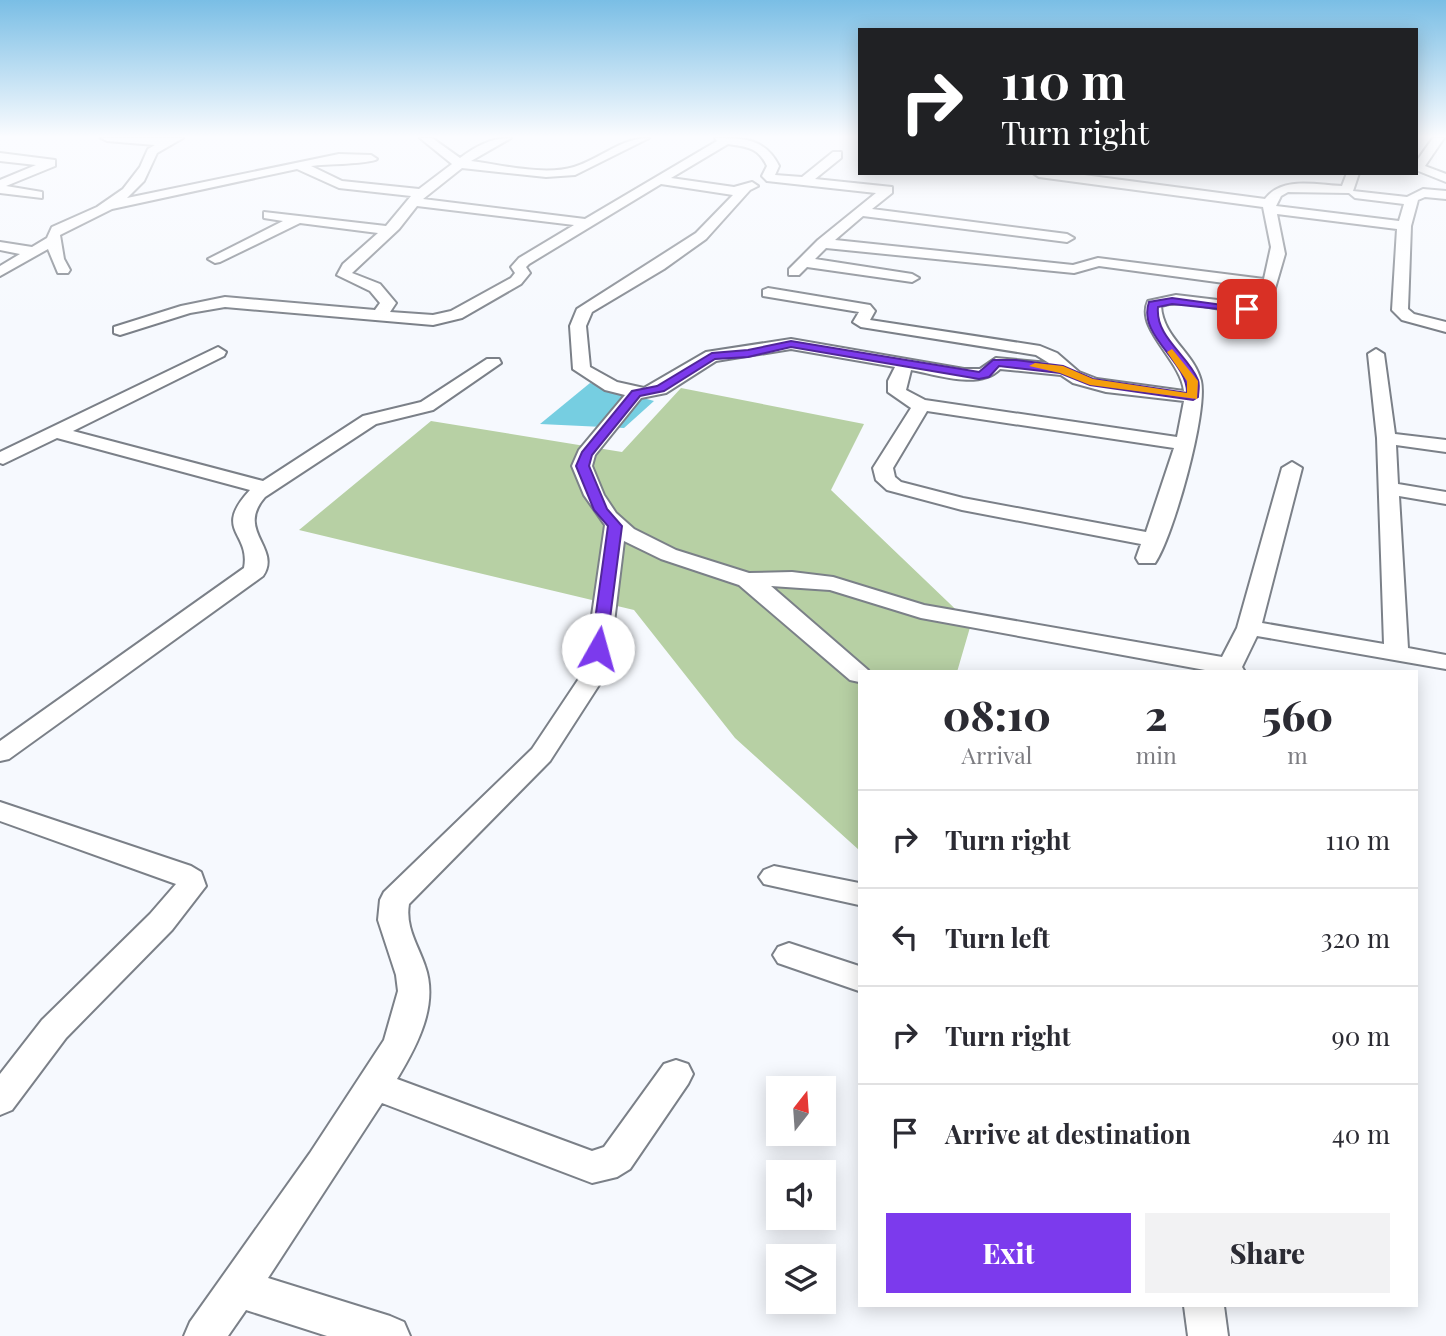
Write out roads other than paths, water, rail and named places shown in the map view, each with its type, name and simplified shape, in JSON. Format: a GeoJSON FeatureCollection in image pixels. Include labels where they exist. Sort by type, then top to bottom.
{"type":"FeatureCollection","features":[{"type":"Feature","properties":{"kind":"street"},"geometry":{"type":"LineString","coordinates":[[113,205],[118,200]]}},
{"type":"Feature","properties":{"kind":"street"},"geometry":{"type":"LineString","coordinates":[[63,270],[53,235],[57,230],[113,205],[135,200]]}},
{"type":"Feature","properties":{"kind":"street"},"geometry":{"type":"LineString","coordinates":[[378,317],[388,303],[379,289],[344,275],[348,267],[389,230],[414,200]]}},
{"type":"Feature","properties":{"kind":"street"},"geometry":{"type":"LineString","coordinates":[[439,200],[586,223]]}},
{"type":"Feature","properties":{"kind":"street"},"geometry":{"type":"LineString","coordinates":[[120,330],[187,309],[225,302],[433,320],[456,314],[516,281],[523,272],[519,264],[623,200]]}},
{"type":"Feature","properties":{"kind":"street"},"geometry":{"type":"LineString","coordinates":[[735,200],[701,236],[659,266],[593,302],[580,317],[582,369],[611,386],[636,393],[660,389],[712,356],[748,354],[791,344],[979,375],[985,374],[996,363],[1063,370],[1090,382],[1193,397]]}},
{"type":"Feature","properties":{"kind":"street"},"geometry":{"type":"LineString","coordinates":[[875,200],[823,243],[799,267],[912,278]]}},
{"type":"Feature","properties":{"kind":"street"},"geometry":{"type":"LineString","coordinates":[[1224,200],[1404,226]]}},
{"type":"Feature","properties":{"kind":"street"},"geometry":{"type":"LineString","coordinates":[[920,405],[883,468],[886,480],[894,486],[1150,549],[1185,444],[1193,397],[1193,381],[1162,338],[1152,313],[1153,304],[1172,301],[1260,308],[1278,245],[1269,207],[1274,200]]}},
{"type":"Feature","properties":{"kind":"street"},"geometry":{"type":"LineString","coordinates":[[1406,200],[1411,201],[1404,226],[1400,310],[1408,317],[1446,327]]}},
{"type":"Feature","properties":{"kind":"street"},"geometry":{"type":"LineString","coordinates":[[861,212],[1067,238]]}},
{"type":"Feature","properties":{"kind":"street"},"geometry":{"type":"LineString","coordinates":[[268,215],[389,230]]}},
{"type":"Feature","properties":{"kind":"street"},"geometry":{"type":"LineString","coordinates":[[215,259],[297,219]]}},
{"type":"Feature","properties":{"kind":"street"},"geometry":{"type":"LineString","coordinates":[[3,268],[54,240]]}},
{"type":"Feature","properties":{"kind":"street"},"geometry":{"type":"LineString","coordinates":[[823,243],[1066,268],[1080,268],[1085,264],[1098,262],[1268,284]]}},
{"type":"Feature","properties":{"kind":"street"},"geometry":{"type":"LineString","coordinates":[[0,246],[34,252]]}},
{"type":"Feature","properties":{"kind":"street"},"geometry":{"type":"LineString","coordinates":[[768,293],[864,308],[867,311],[861,321],[867,324],[1040,351],[1054,357],[1063,370]]}},
{"type":"Feature","properties":{"kind":"street"},"geometry":{"type":"LineString","coordinates":[[3,458],[218,352]]}},
{"type":"Feature","properties":{"kind":"street"},"geometry":{"type":"LineString","coordinates":[[1376,354],[1386,438],[1396,654]]}},
{"type":"Feature","properties":{"kind":"street"},"geometry":{"type":"LineString","coordinates":[[0,753],[105,681],[255,570],[257,558],[242,530],[242,517],[250,500],[369,420],[427,406],[493,363]]}},
{"type":"Feature","properties":{"kind":"street"},"geometry":{"type":"LineString","coordinates":[[906,363],[897,381],[897,392],[920,405],[1185,444]]}},
{"type":"Feature","properties":{"kind":"street"},"geometry":{"type":"LineString","coordinates":[[636,393],[586,454],[582,466],[601,510],[615,526],[639,542],[747,580],[792,579],[833,584],[921,611],[1202,660],[1231,670],[1249,628],[1292,468]]}},
{"type":"Feature","properties":{"kind":"street"},"geometry":{"type":"LineString","coordinates":[[55,432],[266,488]]}},
{"type":"Feature","properties":{"kind":"street"},"geometry":{"type":"LineString","coordinates":[[1386,438],[1446,446]]}},
{"type":"Feature","properties":{"kind":"street"},"geometry":{"type":"LineString","coordinates":[[1389,488],[1446,498]]}},
{"type":"Feature","properties":{"kind":"street"},"geometry":{"type":"LineString","coordinates":[[204,1336],[374,1085],[409,1021],[415,995],[412,975],[390,914],[395,900],[541,755],[596,671],[615,526]]}},
{"type":"Feature","properties":{"kind":"street"},"geometry":{"type":"LineString","coordinates":[[747,580],[858,674]]}},
{"type":"Feature","properties":{"kind":"street"},"geometry":{"type":"LineString","coordinates":[[1249,628],[1446,662]]}},
{"type":"Feature","properties":{"kind":"street"},"geometry":{"type":"LineString","coordinates":[[0,811],[181,873],[191,879],[191,886],[161,922],[54,1029],[0,1100]]}},
{"type":"Feature","properties":{"kind":"street"},"geometry":{"type":"LineString","coordinates":[[774,877],[858,894]]}},
{"type":"Feature","properties":{"kind":"street"},"geometry":{"type":"LineString","coordinates":[[789,955],[858,979]]}},
{"type":"Feature","properties":{"kind":"street"},"geometry":{"type":"LineString","coordinates":[[374,1085],[592,1167],[604,1166],[617,1158],[676,1074]]}},
{"type":"Feature","properties":{"kind":"street"},"geometry":{"type":"LineString","coordinates":[[237,1289],[390,1336]]}},
{"type":"Feature","properties":{"kind":"street"},"geometry":{"type":"LineString","coordinates":[[1204,1307],[1208,1336]]}},
{"type":"Feature","properties":{"kind":"water"},"geometry":{"type":"Polygon","coordinates":[[[590,383],[654,401],[624,428],[540,424],[590,383]]]}}]}
